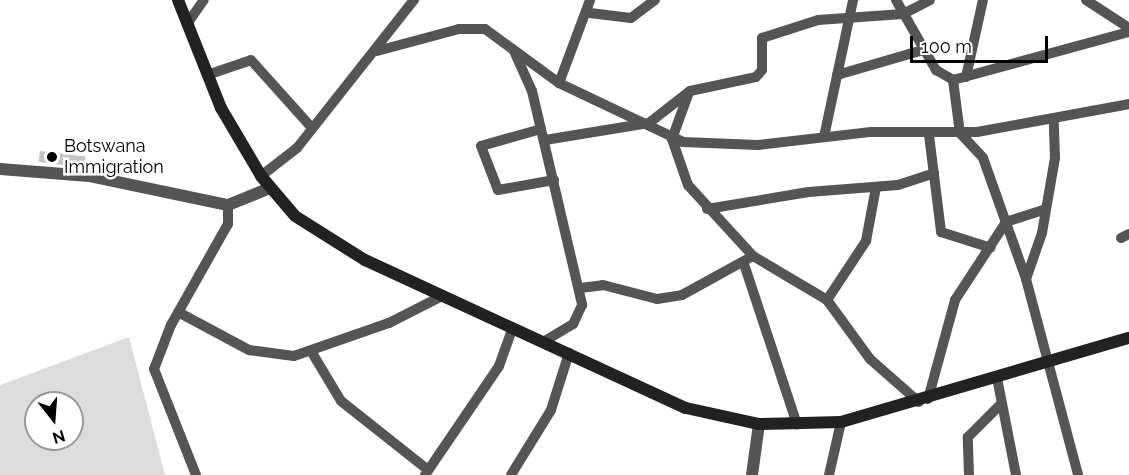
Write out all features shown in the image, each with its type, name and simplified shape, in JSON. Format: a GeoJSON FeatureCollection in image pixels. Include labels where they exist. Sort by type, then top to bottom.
{"type":"FeatureCollection","features":[{"type":"Feature","properties":{"kind":"main road"},"geometry":{"type":"LineString","coordinates":[[178,0],[207,75],[261,176],[295,216],[336,245],[686,408],[759,424],[841,422],[924,400],[1129,338]]}},
{"type":"Feature","properties":{"kind":"street"},"geometry":{"type":"LineString","coordinates":[[187,24],[204,0]]}},
{"type":"Feature","properties":{"kind":"street"},"geometry":{"type":"LineString","coordinates":[[261,176],[312,128],[377,51],[414,0]]}},
{"type":"Feature","properties":{"kind":"street"},"geometry":{"type":"LineString","coordinates":[[559,83],[590,13],[590,0]]}},
{"type":"Feature","properties":{"kind":"street"},"geometry":{"type":"LineString","coordinates":[[590,13],[631,18],[655,0]]}},
{"type":"Feature","properties":{"kind":"street"},"geometry":{"type":"LineString","coordinates":[[824,137],[847,17],[853,0]]}},
{"type":"Feature","properties":{"kind":"street"},"geometry":{"type":"LineString","coordinates":[[896,0],[936,70],[953,80],[1129,30]]}},
{"type":"Feature","properties":{"kind":"street"},"geometry":{"type":"LineString","coordinates":[[545,140],[649,123],[690,90],[761,73],[762,38],[818,20],[903,14],[930,0]]}},
{"type":"Feature","properties":{"kind":"street"},"geometry":{"type":"LineString","coordinates":[[966,77],[982,0]]}},
{"type":"Feature","properties":{"kind":"street"},"geometry":{"type":"LineString","coordinates":[[1086,0],[1129,30]]}},
{"type":"Feature","properties":{"kind":"street"},"geometry":{"type":"LineString","coordinates":[[377,51],[459,29],[485,29],[509,43],[559,83],[649,123],[672,139],[758,145],[871,132],[929,135],[960,133],[1054,121],[1129,104]]}},
{"type":"Feature","properties":{"kind":"street"},"geometry":{"type":"LineString","coordinates":[[509,43],[527,72],[580,288],[580,317],[545,341]]}},
{"type":"Feature","properties":{"kind":"street"},"geometry":{"type":"LineString","coordinates":[[837,75],[923,50]]}},
{"type":"Feature","properties":{"kind":"street"},"geometry":{"type":"LineString","coordinates":[[207,75],[251,60],[312,128]]}},
{"type":"Feature","properties":{"kind":"street"},"geometry":{"type":"LineString","coordinates":[[953,80],[960,133],[983,158],[1026,279],[1046,363],[1078,475]]}},
{"type":"Feature","properties":{"kind":"street"},"geometry":{"type":"LineString","coordinates":[[690,90],[672,139],[688,184],[707,209],[753,256],[827,300],[870,359],[924,400],[945,322],[1006,222],[1043,210]]}},
{"type":"Feature","properties":{"kind":"street"},"geometry":{"type":"LineString","coordinates":[[1026,279],[1039,250],[1043,210],[1055,158],[1054,121]]}},
{"type":"Feature","properties":{"kind":"street"},"geometry":{"type":"LineString","coordinates":[[541,129],[481,146],[498,190],[554,180]]}},
{"type":"Feature","properties":{"kind":"street"},"geometry":{"type":"LineString","coordinates":[[929,135],[941,231],[991,248]]}},
{"type":"Feature","properties":{"kind":"street"},"geometry":{"type":"LineString","coordinates":[[0,169],[89,176],[228,205],[270,188]]}},
{"type":"Feature","properties":{"kind":"street"},"geometry":{"type":"LineString","coordinates":[[707,209],[876,188],[934,173]]}},
{"type":"Feature","properties":{"kind":"street"},"geometry":{"type":"LineString","coordinates":[[827,300],[866,240],[876,188]]}},
{"type":"Feature","properties":{"kind":"street"},"geometry":{"type":"LineString","coordinates":[[196,475],[154,369],[178,312],[228,224],[228,205]]}},
{"type":"Feature","properties":{"kind":"street"},"geometry":{"type":"LineString","coordinates":[[580,288],[603,285],[665,297],[709,284],[744,264],[753,256]]}},
{"type":"Feature","properties":{"kind":"street"},"geometry":{"type":"LineString","coordinates":[[744,264],[797,424]]}},
{"type":"Feature","properties":{"kind":"street"},"geometry":{"type":"LineString","coordinates":[[178,312],[249,351],[274,356],[311,351],[442,296]]}},
{"type":"Feature","properties":{"kind":"street"},"geometry":{"type":"LineString","coordinates":[[311,351],[341,401],[427,472],[499,366],[513,327]]}},
{"type":"Feature","properties":{"kind":"street"},"geometry":{"type":"LineString","coordinates":[[511,475],[551,410],[569,353]]}},
{"type":"Feature","properties":{"kind":"street"},"geometry":{"type":"LineString","coordinates":[[997,378],[999,406],[1016,475]]}},
{"type":"Feature","properties":{"kind":"street"},"geometry":{"type":"LineString","coordinates":[[969,475],[968,437],[999,406]]}},
{"type":"Feature","properties":{"kind":"street"},"geometry":{"type":"LineString","coordinates":[[829,475],[841,422]]}},
{"type":"Feature","properties":{"kind":"street"},"geometry":{"type":"LineString","coordinates":[[752,475],[759,424]]}},
{"type":"Feature","properties":{"kind":"shaded area"},"geometry":{"type":"Polygon","coordinates":[[[129,337],[165,475],[0,475],[0,385],[129,337]]]}},
{"type":"Feature","properties":{"kind":"building"},"geometry":{"type":"Polygon","coordinates":[[[40,151],[86,157],[84,168],[39,162],[40,151]]]}},
{"type":"Feature","properties":{"kind":"place","name":"Botswana Immigration"},"geometry":{"type":"Point","coordinates":[52,157]}}]}
